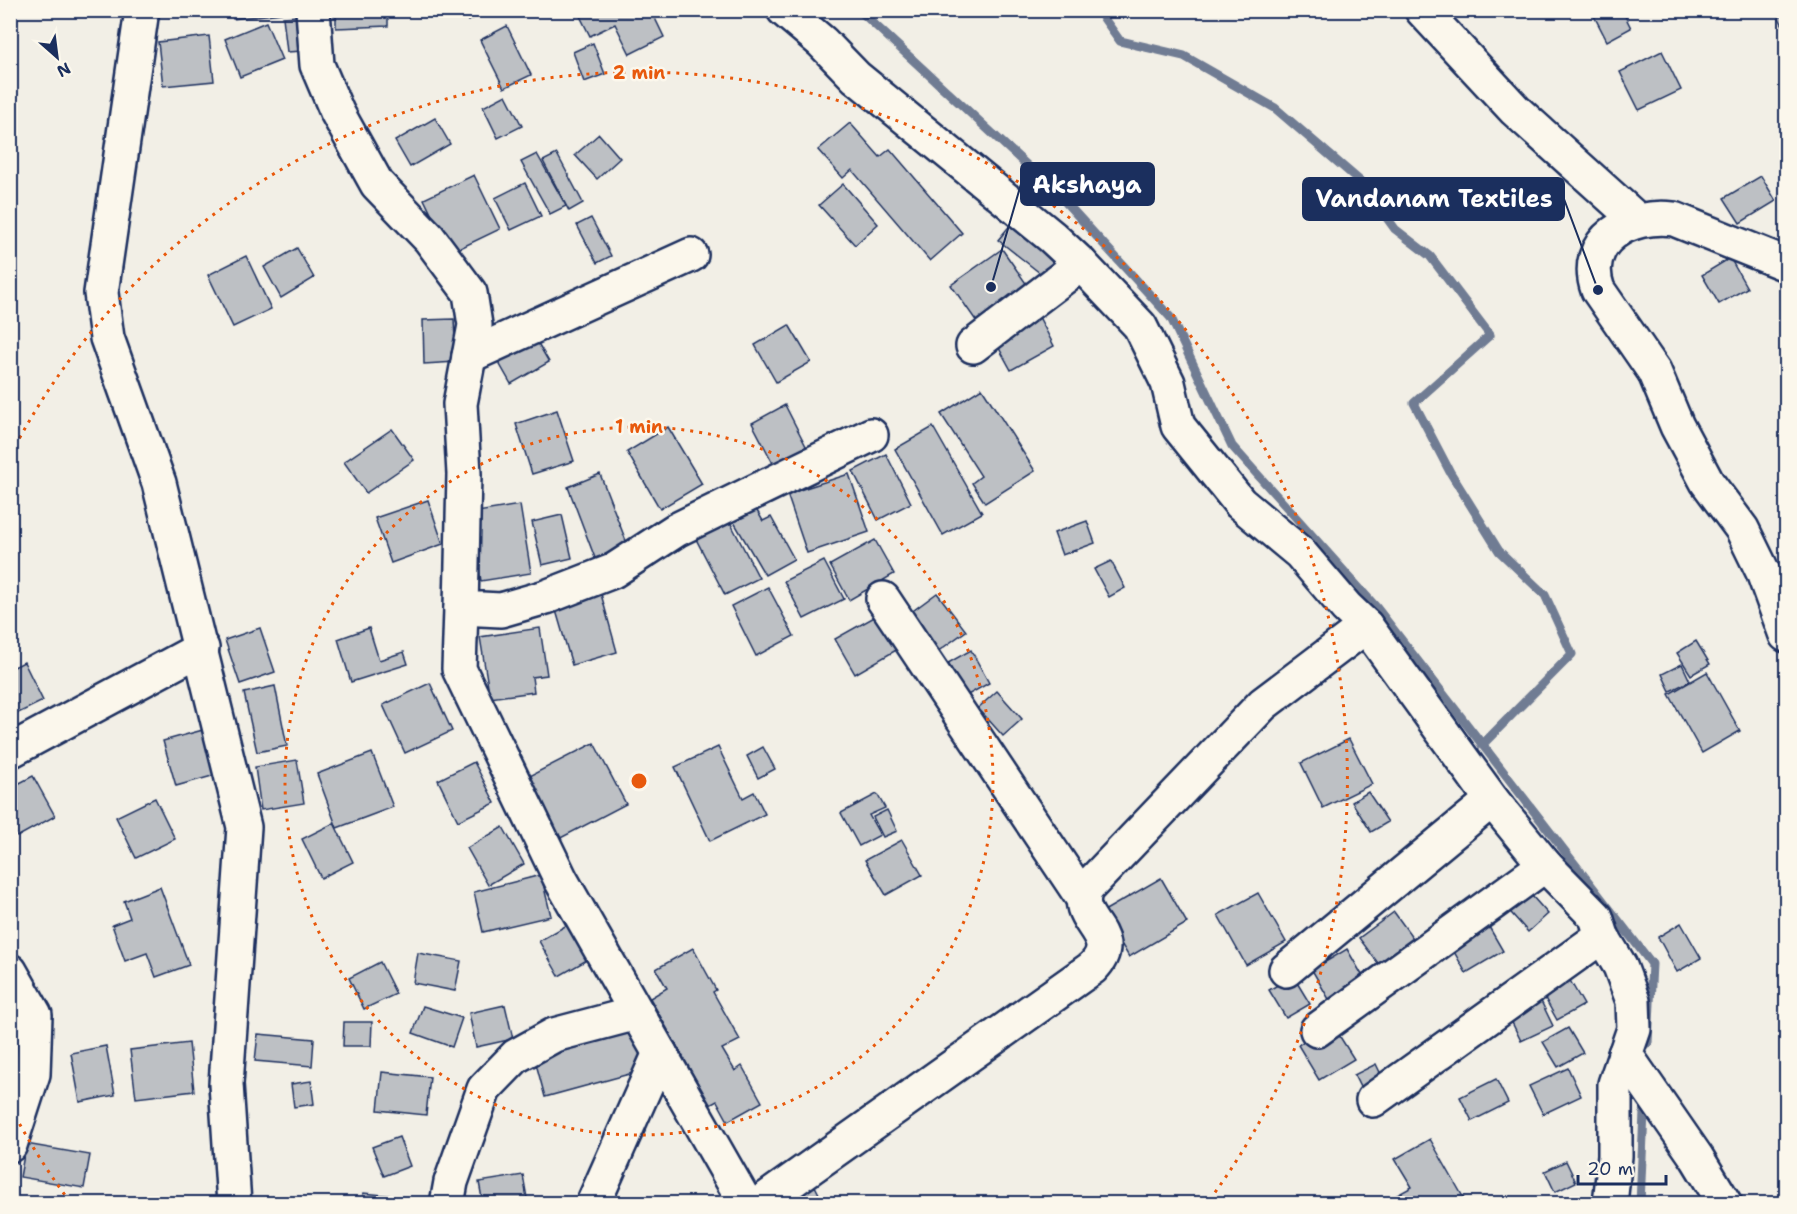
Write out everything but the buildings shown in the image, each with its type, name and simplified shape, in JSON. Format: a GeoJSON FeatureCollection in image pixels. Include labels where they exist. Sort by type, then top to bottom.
{"type":"FeatureCollection","features":[{"type":"Feature","properties":{"kind":"street"},"geometry":{"type":"LineString","coordinates":[[142,10],[101,293],[106,338],[159,483],[202,648],[244,827],[226,1084],[234,1203]]}},
{"type":"Feature","properties":{"kind":"street"},"geometry":{"type":"LineString","coordinates":[[313,10],[316,65],[337,112],[377,184],[429,238],[470,293],[475,324],[460,404],[464,474],[459,669],[561,880],[746,1203]]}},
{"type":"Feature","properties":{"kind":"street"},"geometry":{"type":"LineString","coordinates":[[784,10],[822,42],[856,77],[980,176],[1081,264],[1140,326],[1168,383],[1178,426],[1240,503],[1300,553],[1346,608],[1366,626],[1492,800],[1545,865],[1596,917],[1602,936],[1620,966],[1633,1000],[1634,1029],[1615,1084],[1615,1156],[1610,1203]]}},
{"type":"Feature","properties":{"kind":"street"},"geometry":{"type":"LineString","coordinates":[[1422,10],[1515,110],[1637,220]]}},
{"type":"Feature","properties":{"kind":"street"},"geometry":{"type":"LineString","coordinates":[[1786,264],[1674,219],[1655,216],[1637,220],[1618,230],[1600,247],[1593,276],[1598,290],[1654,371],[1677,426],[1707,482],[1742,529],[1763,572],[1786,635]]}},
{"type":"Feature","properties":{"kind":"street"},"geometry":{"type":"LineString","coordinates":[[469,356],[691,255]]}},
{"type":"Feature","properties":{"kind":"street"},"geometry":{"type":"LineString","coordinates":[[973,346],[1081,264]]}},
{"type":"Feature","properties":{"kind":"street"},"geometry":{"type":"LineString","coordinates":[[461,608],[501,610],[546,597],[613,571],[676,530],[871,435]]}},
{"type":"Feature","properties":{"kind":"street"},"geometry":{"type":"LineString","coordinates":[[759,1203],[1092,968],[1102,957],[1105,945],[1084,908],[1082,897],[883,599]]}},
{"type":"Feature","properties":{"kind":"street"},"geometry":{"type":"LineString","coordinates":[[1082,897],[1087,888],[1263,704],[1366,626]]}},
{"type":"Feature","properties":{"kind":"street"},"geometry":{"type":"LineString","coordinates":[[10,751],[202,648]]}},
{"type":"Feature","properties":{"kind":"street"},"geometry":{"type":"LineString","coordinates":[[1286,970],[1492,800]]}},
{"type":"Feature","properties":{"kind":"street"},"geometry":{"type":"LineString","coordinates":[[1317,1030],[1545,865]]}},
{"type":"Feature","properties":{"kind":"street"},"geometry":{"type":"LineString","coordinates":[[1374,1100],[1602,936]]}},
{"type":"Feature","properties":{"kind":"street"},"geometry":{"type":"LineString","coordinates":[[10,971],[35,1015],[33,1074],[10,1145]]}},
{"type":"Feature","properties":{"kind":"street"},"geometry":{"type":"LineString","coordinates":[[447,1203],[451,1182],[484,1089],[516,1056],[554,1035],[637,1013]]}},
{"type":"Feature","properties":{"kind":"street"},"geometry":{"type":"LineString","coordinates":[[593,1203],[660,1053]]}},
{"type":"Feature","properties":{"kind":"street"},"geometry":{"type":"LineString","coordinates":[[1625,1054],[1697,1158],[1725,1203]]}},
{"type":"Feature","properties":{"kind":"street"},"geometry":{"type":"LineString","coordinates":[[687,1099],[732,1203]]}},
{"type":"Feature","properties":{"kind":"waterway"},"geometry":{"type":"LineString","coordinates":[[859,10],[1059,195],[1171,318],[1232,446],[1376,607],[1652,964],[1648,1043]]}},
{"type":"Feature","properties":{"kind":"waterway"},"geometry":{"type":"LineString","coordinates":[[1098,10],[1120,41],[1184,56],[1275,108],[1361,182],[1395,229],[1430,256],[1490,335],[1414,403],[1450,472],[1499,551],[1545,595],[1572,654],[1482,745]]}},
{"type":"Feature","properties":{"kind":"waterway"},"geometry":{"type":"LineString","coordinates":[[1640,1204],[1644,1112]]}},
{"type":"Feature","properties":{"kind":"place","name":"Akshaya"},"geometry":{"type":"Point","coordinates":[991,287]}},
{"type":"Feature","properties":{"kind":"place","name":"Vandanam Textiles"},"geometry":{"type":"Point","coordinates":[1598,290]}}]}
